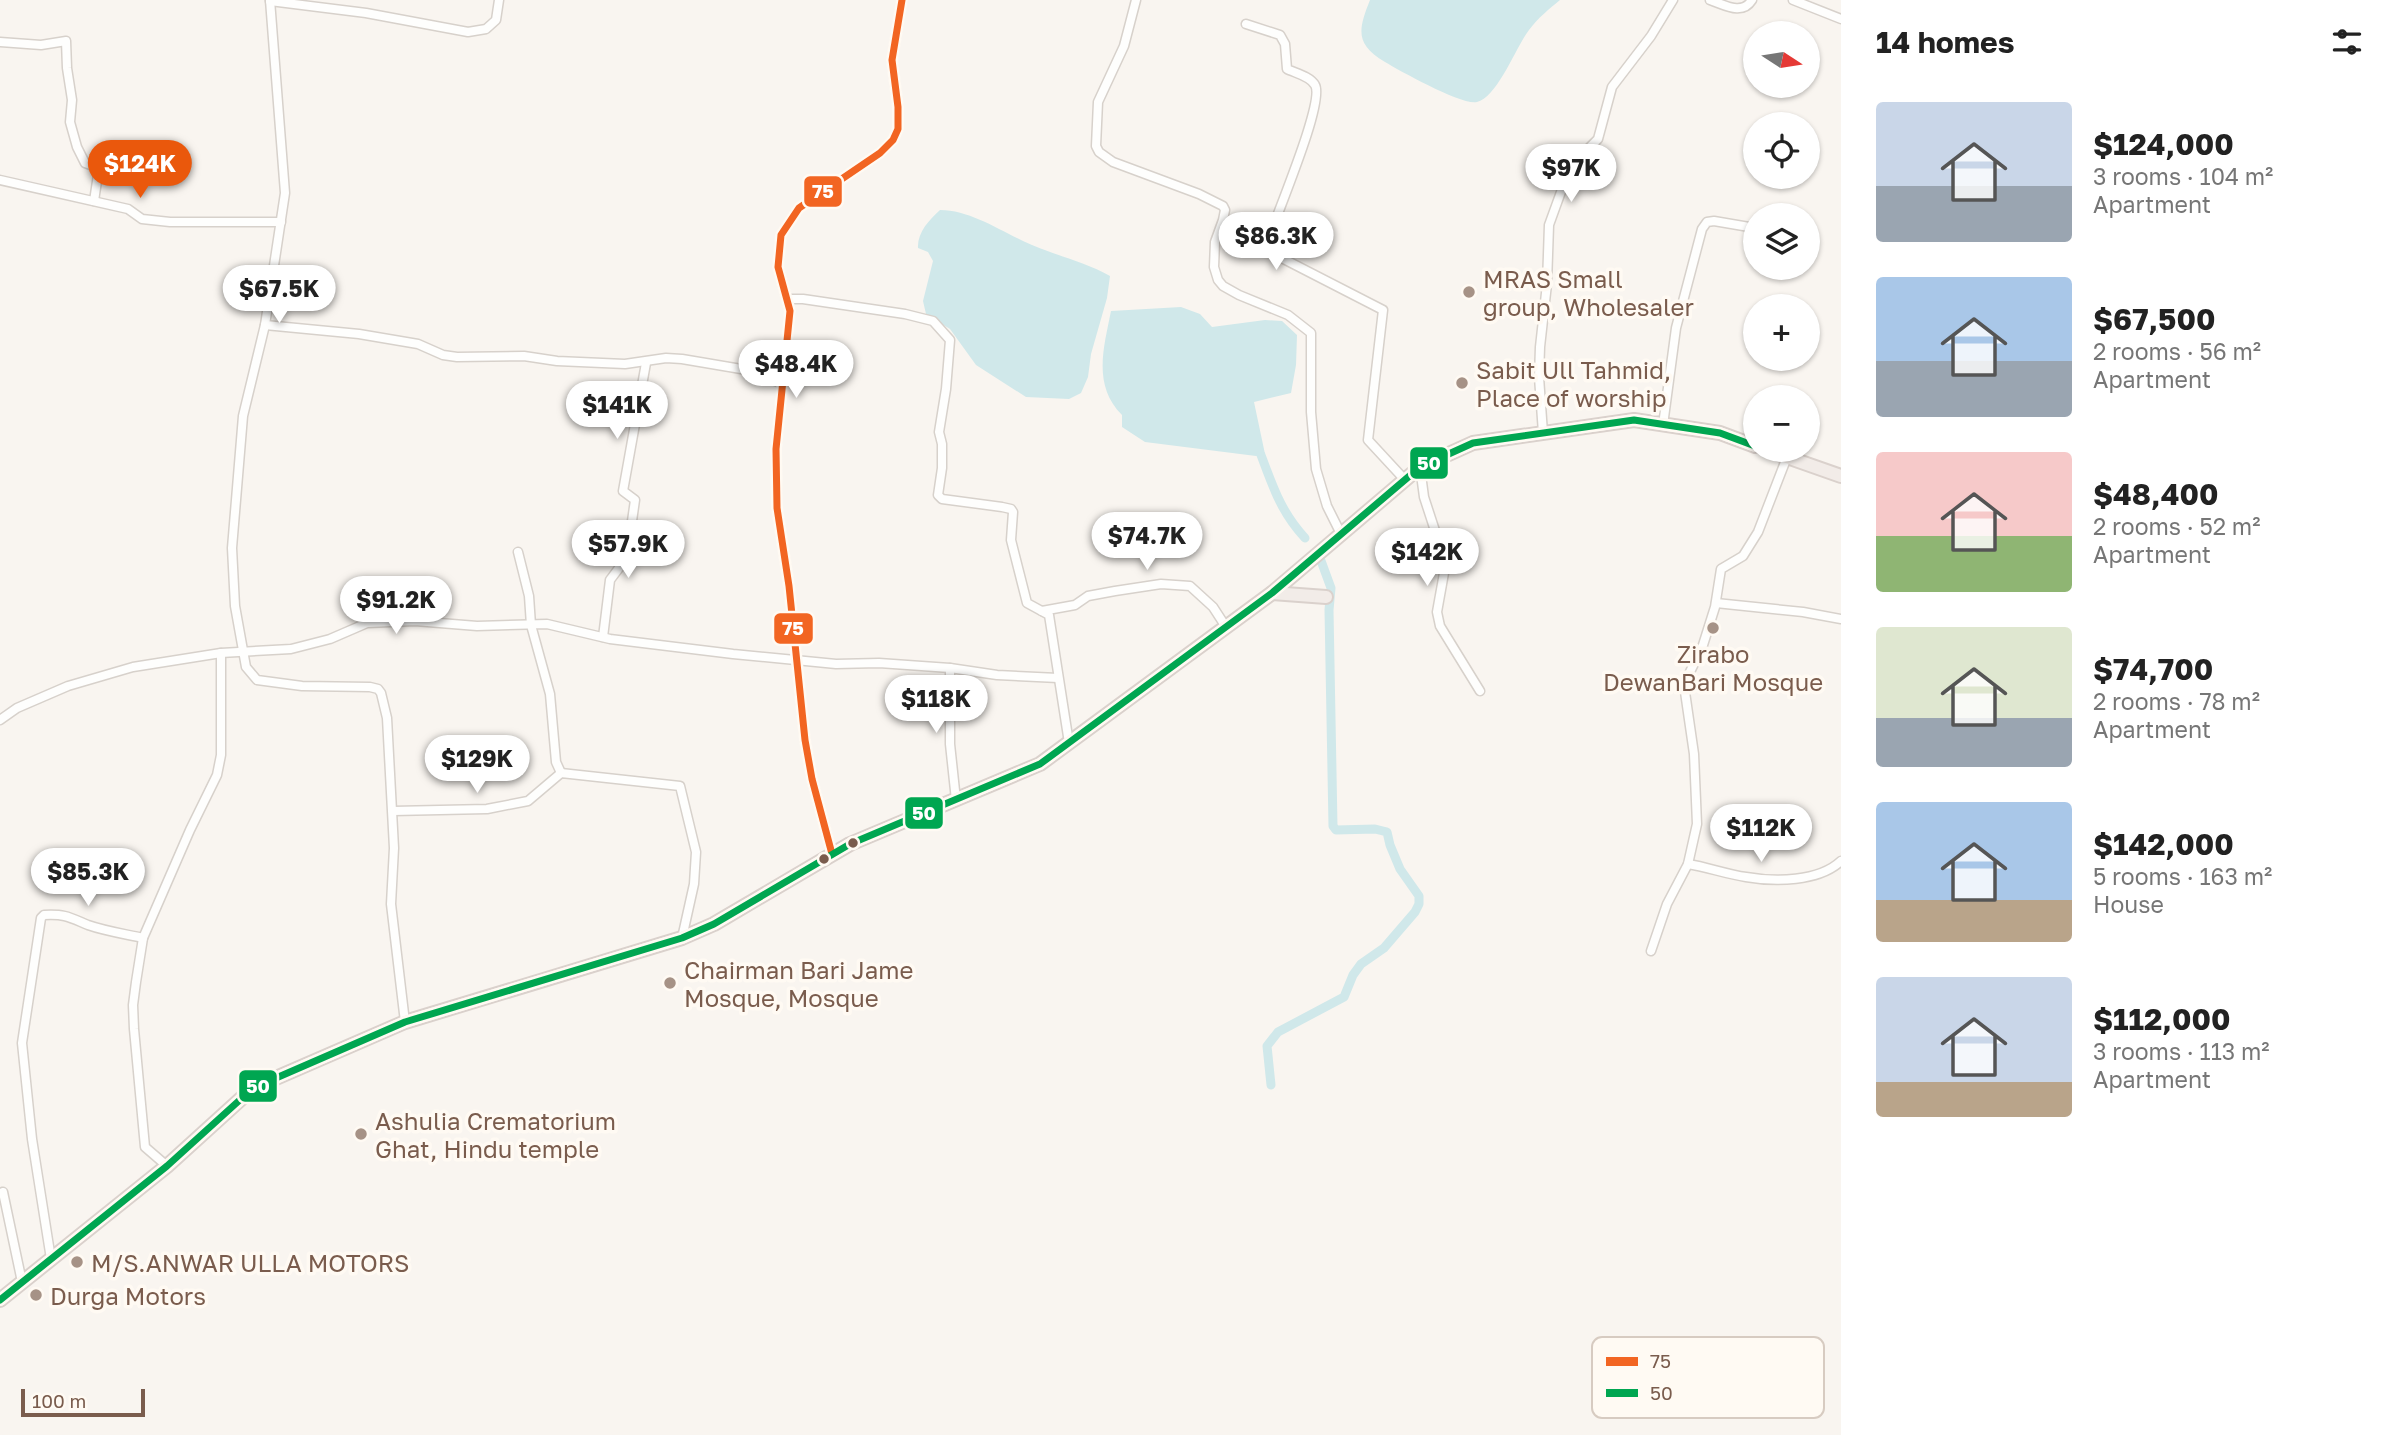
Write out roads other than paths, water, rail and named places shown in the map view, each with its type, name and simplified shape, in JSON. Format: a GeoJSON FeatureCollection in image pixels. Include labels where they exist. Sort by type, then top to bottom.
{"type":"FeatureCollection","features":[{"type":"Feature","properties":{"kind":"highway"},"geometry":{"type":"LineString","coordinates":[[0,1300],[167,1166],[253,1088],[405,1022],[682,938],[714,924],[850,844],[1040,764],[1272,593],[1420,467],[1473,443],[1634,420],[1720,433],[1743,442]]}},
{"type":"Feature","properties":{"kind":"highway"},"geometry":{"type":"LineString","coordinates":[[1801,462],[1841,476]]}},
{"type":"Feature","properties":{"kind":"highway"},"geometry":{"type":"LineString","coordinates":[[1272,593],[1326,597]]}},
{"type":"Feature","properties":{"kind":"street"},"geometry":{"type":"LineString","coordinates":[[405,1022],[391,904],[393,811],[387,718],[381,694],[378,689],[262,682],[249,672],[242,652],[234,606],[232,548],[243,416],[265,325],[285,193],[270,0],[366,13],[468,32],[486,29],[496,20],[499,0]]}},
{"type":"Feature","properties":{"kind":"street"},"geometry":{"type":"LineString","coordinates":[[832,854],[812,779],[805,740],[798,660],[777,508],[776,449],[790,311],[778,267],[781,235],[799,208],[880,153],[894,140],[898,129],[898,107],[892,60],[902,0]]}},
{"type":"Feature","properties":{"kind":"street"},"geometry":{"type":"LineString","coordinates":[[1136,0],[1124,46],[1098,102],[1096,146],[1099,152],[1113,162],[1199,194],[1223,206],[1225,210],[1215,242],[1214,255],[1218,280],[1239,295],[1288,315],[1311,333],[1311,412],[1316,469],[1327,506],[1341,534]]}},
{"type":"Feature","properties":{"kind":"street"},"geometry":{"type":"LineString","coordinates":[[1543,433],[1539,347],[1548,284],[1546,254],[1549,225],[1570,167],[1598,139],[1612,87],[1651,36],[1673,0]]}},
{"type":"Feature","properties":{"kind":"street"},"geometry":{"type":"LineString","coordinates":[[1710,0],[1741,9],[1748,7],[1752,0]]}},
{"type":"Feature","properties":{"kind":"street"},"geometry":{"type":"LineString","coordinates":[[1793,0],[1841,19]]}},
{"type":"Feature","properties":{"kind":"street"},"geometry":{"type":"LineString","coordinates":[[1246,24],[1280,35],[1285,44],[1287,69],[1309,79],[1317,89],[1312,119],[1268,241],[1272,253],[1383,310],[1368,440],[1405,480]]}},
{"type":"Feature","properties":{"kind":"street"},"geometry":{"type":"LineString","coordinates":[[0,42],[40,45],[66,41],[72,100],[70,122],[85,163],[99,168],[94,201]]}},
{"type":"Feature","properties":{"kind":"street"},"geometry":{"type":"LineString","coordinates":[[0,180],[128,209],[142,219],[170,222],[281,222]]}},
{"type":"Feature","properties":{"kind":"street"},"geometry":{"type":"LineString","coordinates":[[1663,425],[1676,328],[1702,229],[1707,222],[1714,220],[1743,226]]}},
{"type":"Feature","properties":{"kind":"street"},"geometry":{"type":"LineString","coordinates":[[788,299],[905,314],[933,321],[945,332],[950,340],[939,432],[942,468],[938,495],[942,499],[1011,509],[1013,552],[1027,603],[1049,615],[1069,743]]}},
{"type":"Feature","properties":{"kind":"street"},"geometry":{"type":"LineString","coordinates":[[265,325],[359,334],[418,344],[443,355],[457,357],[524,356],[583,363],[646,363],[666,358],[712,363],[747,370],[783,384]]}},
{"type":"Feature","properties":{"kind":"street"},"geometry":{"type":"LineString","coordinates":[[603,637],[611,580],[628,550],[633,520],[635,500],[623,491],[646,363]]}},
{"type":"Feature","properties":{"kind":"street"},"geometry":{"type":"LineString","coordinates":[[1651,951],[1667,904],[1688,864],[1697,824],[1694,754],[1685,692],[1688,676],[1703,645],[1716,603],[1721,569],[1743,556],[1758,532],[1785,462]]}},
{"type":"Feature","properties":{"kind":"street"},"geometry":{"type":"LineString","coordinates":[[1420,467],[1424,497],[1440,546],[1444,573],[1437,612],[1440,626],[1480,691]]}},
{"type":"Feature","properties":{"kind":"street"},"geometry":{"type":"LineString","coordinates":[[518,552],[528,596],[531,625],[550,694],[556,762],[561,774]]}},
{"type":"Feature","properties":{"kind":"street"},"geometry":{"type":"LineString","coordinates":[[1042,611],[1075,605],[1088,596],[1115,590],[1161,584],[1190,586],[1213,607],[1226,627]]}},
{"type":"Feature","properties":{"kind":"street"},"geometry":{"type":"LineString","coordinates":[[1716,603],[1803,612],[1841,619]]}},
{"type":"Feature","properties":{"kind":"street"},"geometry":{"type":"LineString","coordinates":[[0,720],[17,708],[68,686],[132,667],[221,653],[291,649],[330,639],[367,623],[415,621],[477,626],[547,624],[603,637],[733,654],[836,664],[879,663],[950,668],[997,676],[1058,678]]}},
{"type":"Feature","properties":{"kind":"street"},"geometry":{"type":"LineString","coordinates":[[167,1166],[145,1147],[133,1005],[143,938],[190,830],[218,775],[221,755],[221,653]]}},
{"type":"Feature","properties":{"kind":"street"},"geometry":{"type":"LineString","coordinates":[[950,668],[950,744],[956,800]]}},
{"type":"Feature","properties":{"kind":"street"},"geometry":{"type":"LineString","coordinates":[[393,811],[486,809],[528,801],[561,774],[680,786],[696,852],[694,884],[682,938]]}},
{"type":"Feature","properties":{"kind":"street"},"geometry":{"type":"LineString","coordinates":[[1688,864],[1762,879],[1814,875],[1835,867],[1841,861]]}},
{"type":"Feature","properties":{"kind":"street"},"geometry":{"type":"LineString","coordinates":[[51,1259],[32,1139],[22,1043],[41,918],[44,915],[74,917],[86,924],[143,938]]}},
{"type":"Feature","properties":{"kind":"street"},"geometry":{"type":"LineString","coordinates":[[3,1192],[22,1282]]}},
{"type":"Feature","properties":{"kind":"water"},"geometry":{"type":"Polygon","coordinates":[[[1370,0],[1560,0],[1532,26],[1492,91],[1477,102],[1470,102],[1431,87],[1385,62],[1368,49],[1362,36],[1362,28],[1370,0]]]}},
{"type":"Feature","properties":{"kind":"water"},"geometry":{"type":"Polygon","coordinates":[[[940,210],[976,218],[1032,245],[1110,276],[1088,377],[1081,393],[1069,399],[1026,397],[976,365],[950,329],[926,314],[923,301],[933,261],[928,252],[918,248],[918,242],[924,227],[940,210]]]}},
{"type":"Feature","properties":{"kind":"water"},"geometry":{"type":"Polygon","coordinates":[[[1181,307],[1200,314],[1212,327],[1265,320],[1282,321],[1297,335],[1291,393],[1254,402],[1265,454],[1256,456],[1145,442],[1122,427],[1122,415],[1113,403],[1103,378],[1103,352],[1111,311],[1181,307]]]}},
{"type":"Feature","properties":{"kind":"waterway"},"geometry":{"type":"LineString","coordinates":[[1261,455],[1284,509],[1305,538]]}},
{"type":"Feature","properties":{"kind":"waterway"},"geometry":{"type":"LineString","coordinates":[[1271,1085],[1267,1046],[1278,1032],[1344,997],[1361,964],[1384,948],[1419,904],[1419,896],[1400,869],[1387,832],[1375,829],[1336,830],[1333,826],[1329,610],[1331,588],[1320,558]]}},
{"type":"Feature","properties":{"kind":"place","name":"MRAS Small group, Wholesaler"},"geometry":{"type":"Point","coordinates":[1469,292]}},
{"type":"Feature","properties":{"kind":"place","name":"Sabit Ull Tahmid, Place of worship"},"geometry":{"type":"Point","coordinates":[1462,383]}},
{"type":"Feature","properties":{"kind":"place","name":"Zirabo DewanBari Mosque"},"geometry":{"type":"Point","coordinates":[1713,628]}},
{"type":"Feature","properties":{"kind":"place","name":"Chairman Bari Jame Mosque, Mosque"},"geometry":{"type":"Point","coordinates":[670,983]}},
{"type":"Feature","properties":{"kind":"place","name":"Ashulia Crematorium Ghat, Hindu temple"},"geometry":{"type":"Point","coordinates":[361,1134]}},
{"type":"Feature","properties":{"kind":"place","name":"M/S.ANWAR ULLA MOTORS"},"geometry":{"type":"Point","coordinates":[77,1262]}},
{"type":"Feature","properties":{"kind":"place","name":"Durga Motors"},"geometry":{"type":"Point","coordinates":[36,1295]}}]}
